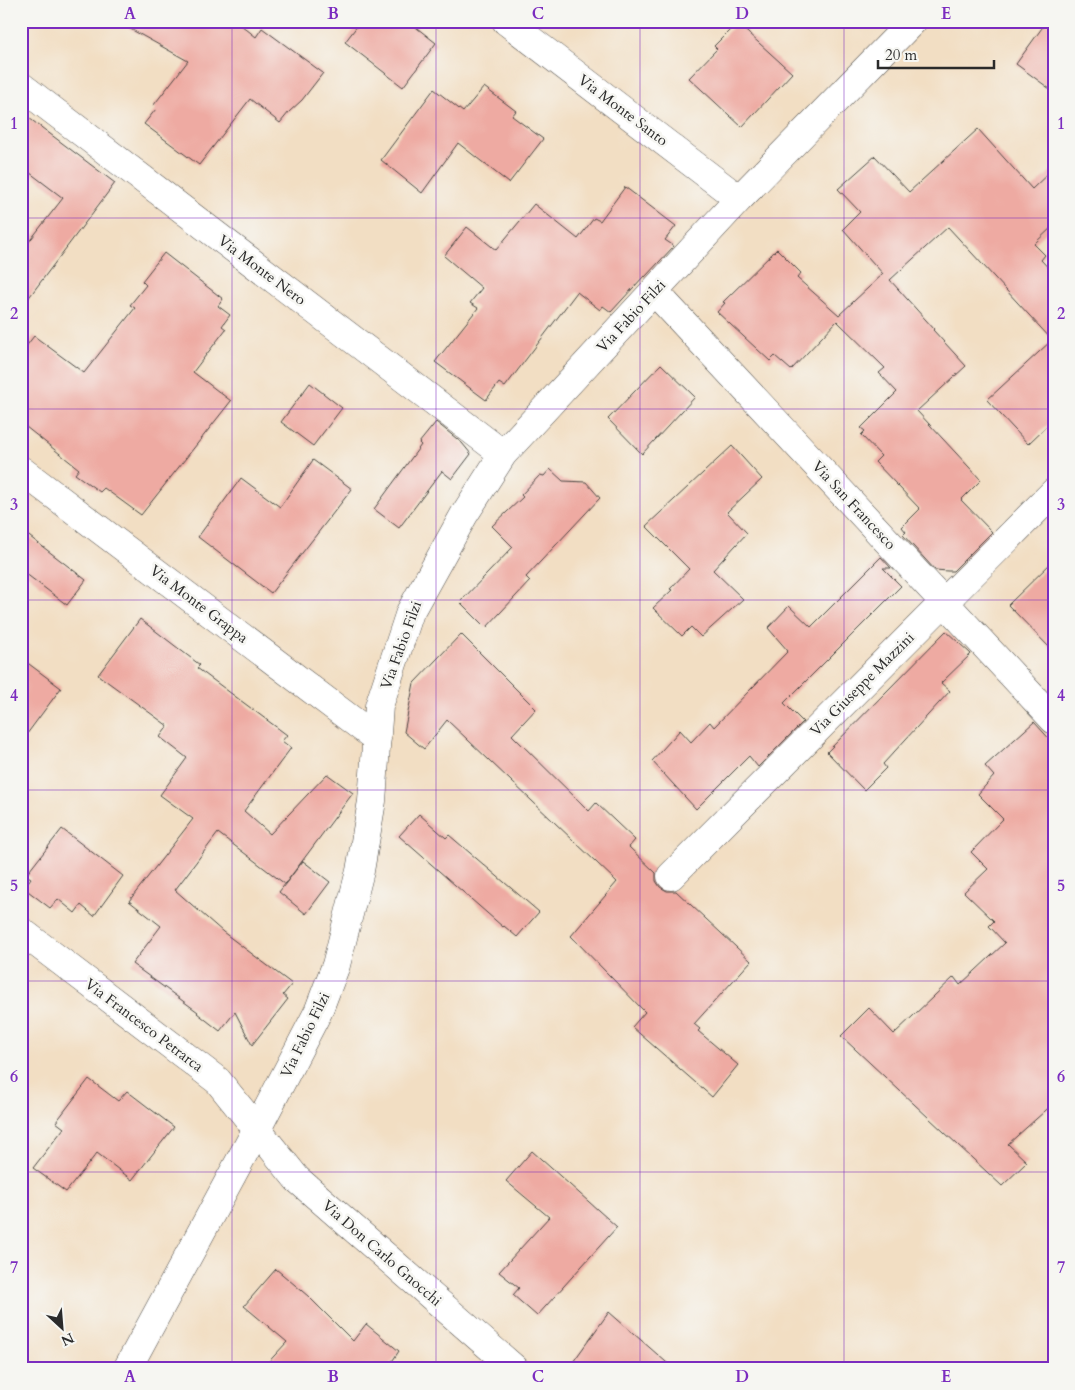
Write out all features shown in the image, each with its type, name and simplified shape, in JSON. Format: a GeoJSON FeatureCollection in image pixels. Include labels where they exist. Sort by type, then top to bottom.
{"type":"FeatureCollection","features":[{"type":"Feature","properties":{"kind":"street","name":"Via Monte Santo"},"geometry":{"type":"LineString","coordinates":[[506,21],[740,199]]}},
{"type":"Feature","properties":{"kind":"street","name":"Via Fabio Filzi"},"geometry":{"type":"LineString","coordinates":[[127,1369],[318,1012],[336,965],[360,872],[372,801],[379,706],[410,612],[464,515],[503,454],[740,199],[913,21]]}},
{"type":"Feature","properties":{"kind":"street","name":"Via Monte Nero"},"geometry":{"type":"LineString","coordinates":[[21,86],[503,454]]}},
{"type":"Feature","properties":{"kind":"street","name":"Via San Francesco"},"geometry":{"type":"LineString","coordinates":[[654,291],[1054,720]]}},
{"type":"Feature","properties":{"kind":"street","name":"Via Monte Grappa"},"geometry":{"type":"LineString","coordinates":[[21,470],[377,739]]}},
{"type":"Feature","properties":{"kind":"street","name":"Via Giuseppe Mazzini"},"geometry":{"type":"LineString","coordinates":[[670,876],[1054,492]]}},
{"type":"Feature","properties":{"kind":"street","name":"Via Francesco Petrarca"},"geometry":{"type":"LineString","coordinates":[[21,931],[218,1081],[257,1129]]}},
{"type":"Feature","properties":{"kind":"street","name":"Via Don Carlo Gnocchi"},"geometry":{"type":"LineString","coordinates":[[257,1129],[297,1179],[515,1369]]}},
{"type":"Feature","properties":{"kind":"building"},"geometry":{"type":"Polygon","coordinates":[[[116,21],[236,21],[256,37],[262,28],[323,73],[302,100],[280,123],[250,99],[199,165],[144,124],[156,109],[153,106],[188,61],[116,21]]]}},
{"type":"Feature","properties":{"kind":"building"},"geometry":{"type":"Polygon","coordinates":[[[361,21],[408,21],[436,43],[403,87],[345,42],[361,21]]]}},
{"type":"Feature","properties":{"kind":"building"},"geometry":{"type":"Polygon","coordinates":[[[1047,21],[1054,21],[1054,92],[1016,64],[1047,21]]]}},
{"type":"Feature","properties":{"kind":"building"},"geometry":{"type":"Polygon","coordinates":[[[737,23],[792,73],[742,127],[689,78],[717,49],[714,46],[737,23]]]}},
{"type":"Feature","properties":{"kind":"building"},"geometry":{"type":"Polygon","coordinates":[[[484,87],[516,111],[512,116],[543,139],[509,183],[458,143],[422,193],[381,160],[434,89],[463,112],[484,87]]]}},
{"type":"Feature","properties":{"kind":"building"},"geometry":{"type":"Polygon","coordinates":[[[21,112],[115,183],[21,308],[21,252],[63,198],[21,166],[21,112]]]}},
{"type":"Feature","properties":{"kind":"building"},"geometry":{"type":"Polygon","coordinates":[[[978,129],[1032,189],[1054,168],[1054,225],[1034,244],[1045,255],[1041,260],[1054,274],[1054,419],[1028,444],[987,400],[1052,340],[948,227],[890,280],[966,366],[917,411],[981,480],[961,500],[992,532],[953,571],[935,570],[903,535],[906,532],[902,527],[920,509],[875,462],[881,456],[861,435],[865,431],[861,428],[897,392],[879,373],[885,368],[837,321],[791,370],[775,356],[770,361],[717,312],[725,303],[723,302],[777,249],[801,273],[797,278],[839,315],[883,274],[843,229],[860,212],[838,189],[875,156],[909,192],[978,129]]]}},
{"type":"Feature","properties":{"kind":"building"},"geometry":{"type":"Polygon","coordinates":[[[625,187],[676,226],[665,240],[674,246],[611,312],[603,306],[600,310],[577,292],[505,387],[499,383],[486,400],[435,362],[478,308],[470,303],[482,288],[444,256],[467,227],[496,250],[534,204],[578,239],[594,218],[600,221],[625,187]]]}},
{"type":"Feature","properties":{"kind":"building"},"geometry":{"type":"Polygon","coordinates":[[[164,253],[223,299],[218,306],[230,315],[222,326],[226,329],[193,372],[231,401],[141,515],[104,488],[100,492],[75,474],[79,469],[21,423],[21,353],[34,336],[84,373],[135,308],[130,305],[146,285],[142,281],[164,253]]]}},
{"type":"Feature","properties":{"kind":"building"},"geometry":{"type":"Polygon","coordinates":[[[661,364],[695,397],[642,454],[608,419],[661,364]]]}},
{"type":"Feature","properties":{"kind":"building"},"geometry":{"type":"Polygon","coordinates":[[[310,383],[342,408],[313,446],[281,422],[310,383]]]}},
{"type":"Feature","properties":{"kind":"building"},"geometry":{"type":"Polygon","coordinates":[[[436,422],[462,443],[471,454],[452,479],[442,471],[399,528],[374,509],[421,445],[419,443],[436,422]]]}},
{"type":"Feature","properties":{"kind":"building"},"geometry":{"type":"Polygon","coordinates":[[[732,446],[762,479],[727,512],[747,533],[713,570],[743,599],[701,637],[691,627],[682,636],[653,608],[672,590],[670,589],[689,569],[646,526],[732,446]]]}},
{"type":"Feature","properties":{"kind":"building"},"geometry":{"type":"Polygon","coordinates":[[[313,460],[352,489],[271,593],[198,537],[241,478],[280,507],[313,460]]]}},
{"type":"Feature","properties":{"kind":"building"},"geometry":{"type":"Polygon","coordinates":[[[550,469],[563,481],[586,482],[600,498],[526,577],[530,581],[486,628],[460,602],[513,547],[492,526],[523,497],[521,495],[540,475],[544,476],[550,469]]]}},
{"type":"Feature","properties":{"kind":"building"},"geometry":{"type":"Polygon","coordinates":[[[21,530],[86,580],[67,605],[21,570],[21,530]]]}},
{"type":"Feature","properties":{"kind":"building"},"geometry":{"type":"Polygon","coordinates":[[[881,557],[891,568],[883,568],[901,586],[784,703],[803,722],[758,767],[749,756],[696,809],[652,761],[680,730],[691,742],[710,722],[714,727],[788,651],[768,628],[789,606],[811,627],[881,557]]]}},
{"type":"Feature","properties":{"kind":"building"},"geometry":{"type":"Polygon","coordinates":[[[1054,560],[1054,652],[1008,605],[1054,560]]]}},
{"type":"Feature","properties":{"kind":"building"},"geometry":{"type":"Polygon","coordinates":[[[140,619],[200,665],[197,668],[287,735],[282,741],[291,748],[244,811],[270,834],[327,774],[353,793],[285,884],[218,833],[175,890],[223,932],[292,984],[283,995],[288,999],[252,1045],[235,1012],[220,1031],[198,1012],[132,964],[161,926],[129,901],[193,819],[160,795],[187,758],[160,737],[168,726],[98,675],[140,619]]]}},
{"type":"Feature","properties":{"kind":"building"},"geometry":{"type":"Polygon","coordinates":[[[946,631],[971,654],[941,683],[950,691],[883,764],[886,768],[864,790],[827,752],[946,631]]]}},
{"type":"Feature","properties":{"kind":"building"},"geometry":{"type":"Polygon","coordinates":[[[461,634],[536,709],[512,735],[589,811],[596,803],[635,840],[629,847],[656,873],[656,881],[660,887],[667,891],[676,891],[751,961],[694,1024],[700,1029],[698,1031],[738,1065],[712,1097],[632,1027],[645,1012],[571,936],[617,882],[447,720],[424,749],[404,732],[414,683],[461,634]]]}},
{"type":"Feature","properties":{"kind":"building"},"geometry":{"type":"Polygon","coordinates":[[[21,658],[61,688],[21,742],[21,658]]]}},
{"type":"Feature","properties":{"kind":"building"},"geometry":{"type":"Polygon","coordinates":[[[1034,722],[1054,744],[1054,1103],[1008,1144],[1027,1162],[1002,1186],[841,1036],[869,1008],[894,1034],[954,977],[960,985],[1005,943],[989,926],[994,921],[964,892],[988,869],[971,852],[1003,819],[978,794],[994,776],[985,766],[1034,722]]]}},
{"type":"Feature","properties":{"kind":"building"},"geometry":{"type":"Polygon","coordinates":[[[419,814],[446,838],[449,835],[539,912],[517,937],[503,927],[399,836],[419,814]]]}},
{"type":"Feature","properties":{"kind":"building"},"geometry":{"type":"Polygon","coordinates":[[[62,829],[123,876],[94,916],[81,905],[75,913],[58,899],[50,908],[24,888],[31,878],[26,875],[62,829]]]}},
{"type":"Feature","properties":{"kind":"building"},"geometry":{"type":"Polygon","coordinates":[[[303,861],[330,882],[306,914],[279,892],[303,861]]]}},
{"type":"Feature","properties":{"kind":"building"},"geometry":{"type":"Polygon","coordinates":[[[89,1079],[118,1101],[127,1091],[174,1127],[132,1180],[97,1153],[66,1192],[33,1168],[64,1128],[56,1122],[89,1079]]]}},
{"type":"Feature","properties":{"kind":"building"},"geometry":{"type":"Polygon","coordinates":[[[532,1151],[617,1227],[537,1316],[513,1295],[519,1288],[499,1272],[549,1217],[506,1181],[532,1151]]]}},
{"type":"Feature","properties":{"kind":"building"},"geometry":{"type":"Polygon","coordinates":[[[276,1269],[308,1296],[353,1341],[366,1324],[399,1351],[387,1369],[262,1369],[287,1342],[244,1306],[276,1269]]]}},
{"type":"Feature","properties":{"kind":"building"},"geometry":{"type":"Polygon","coordinates":[[[609,1312],[674,1369],[568,1369],[609,1312]]]}}]}
